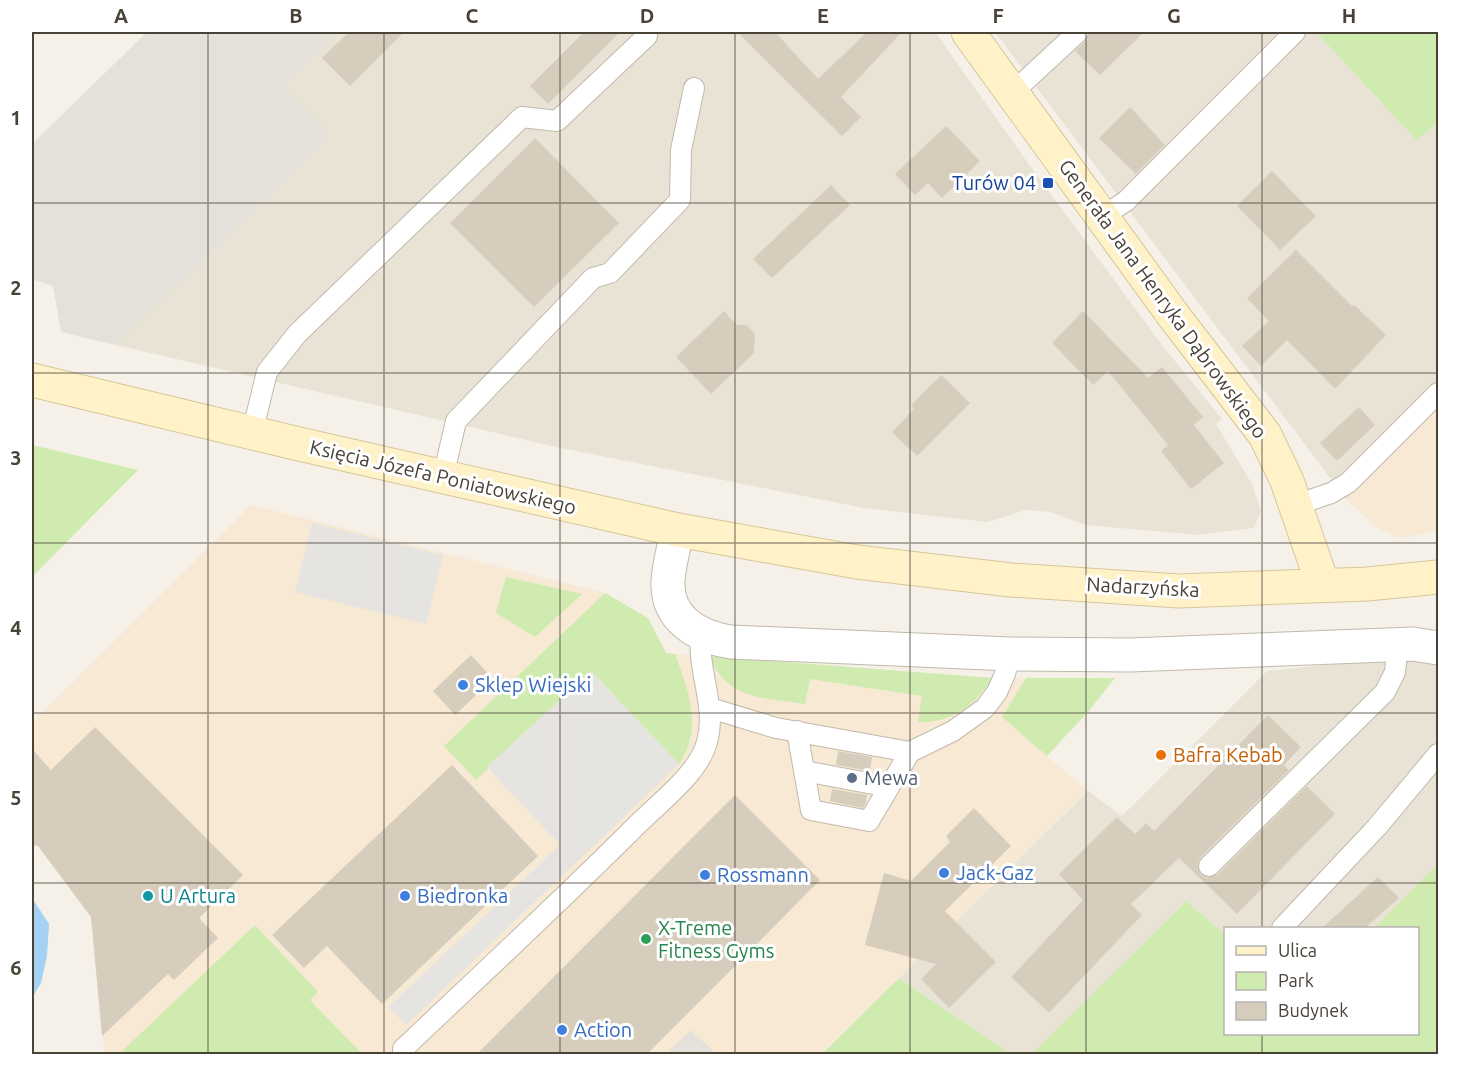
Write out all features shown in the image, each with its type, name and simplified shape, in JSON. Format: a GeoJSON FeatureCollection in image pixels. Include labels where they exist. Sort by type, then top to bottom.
{"type":"FeatureCollection","features":[{"type":"Feature","properties":{"kind":"main road","name":"Generała Jana Henryka Dąbrowskiego"},"geometry":{"type":"LineString","coordinates":[[968,32],[1173,315],[1264,435],[1278,460],[1296,505],[1323,585]]}},
{"type":"Feature","properties":{"kind":"main road","name":"Księcia Józefa Poniatowskiego"},"geometry":{"type":"LineString","coordinates":[[32,380],[252,433],[678,530],[857,562]]}},
{"type":"Feature","properties":{"kind":"main road","name":"Nadarzyńska"},"geometry":{"type":"LineString","coordinates":[[857,562],[1011,580],[1179,591],[1436,579]]}},
{"type":"Feature","properties":{"kind":"street"},"geometry":{"type":"LineString","coordinates":[[678,530],[668,582],[670,600],[682,621],[701,634],[731,642],[1010,654],[1130,655],[1398,644],[1438,648]]}},
{"type":"Feature","properties":{"kind":"lane"},"geometry":{"type":"LineString","coordinates":[[1012,93],[1078,32]]}},
{"type":"Feature","properties":{"kind":"lane"},"geometry":{"type":"LineString","coordinates":[[1102,217],[1126,201],[1295,32]]}},
{"type":"Feature","properties":{"kind":"lane"},"geometry":{"type":"LineString","coordinates":[[252,433],[267,372],[297,334],[522,117],[557,121],[647,36]]}},
{"type":"Feature","properties":{"kind":"lane"},"geometry":{"type":"LineString","coordinates":[[443,477],[456,421],[593,278],[610,273],[680,200],[681,150],[694,88]]}},
{"type":"Feature","properties":{"kind":"lane"},"geometry":{"type":"LineString","coordinates":[[1296,505],[1331,493],[1348,483],[1438,393]]}},
{"type":"Feature","properties":{"kind":"lane"},"geometry":{"type":"LineString","coordinates":[[403,1054],[404,1048],[690,773],[703,755],[708,741],[710,708],[701,664],[701,634]]}},
{"type":"Feature","properties":{"kind":"lane"},"geometry":{"type":"LineString","coordinates":[[1209,867],[1385,692],[1395,672],[1398,644]]}},
{"type":"Feature","properties":{"kind":"lane"},"geometry":{"type":"LineString","coordinates":[[797,732],[811,810],[869,821],[910,752],[953,731],[985,708],[997,692],[1010,654]]}},
{"type":"Feature","properties":{"kind":"lane"},"geometry":{"type":"LineString","coordinates":[[710,708],[776,728],[910,752]]}},
{"type":"Feature","properties":{"kind":"lane"},"geometry":{"type":"LineString","coordinates":[[1283,927],[1377,827],[1438,754]]}},
{"type":"Feature","properties":{"kind":"lane"},"geometry":{"type":"LineString","coordinates":[[804,771],[889,787]]}},
{"type":"Feature","properties":{"kind":"shaded area"},"geometry":{"type":"Polygon","coordinates":[[[147,32],[337,32],[282,86],[330,136],[116,345],[61,332],[53,286],[32,279],[32,144],[147,32]]]}},
{"type":"Feature","properties":{"kind":"shaded area"},"geometry":{"type":"Polygon","coordinates":[[[337,32],[935,32],[1162,345],[1222,419],[1216,424],[1252,484],[1261,511],[1254,528],[1199,535],[1085,525],[1051,512],[1026,510],[987,522],[864,508],[556,447],[116,345],[330,136],[281,86],[337,32]]]}},
{"type":"Feature","properties":{"kind":"shaded area"},"geometry":{"type":"Polygon","coordinates":[[[995,32],[1316,32],[1417,141],[1438,122],[1438,406],[1346,499],[995,32]]]}},
{"type":"Feature","properties":{"kind":"shaded area"},"geometry":{"type":"Polygon","coordinates":[[[1438,406],[1438,530],[1401,538],[1377,528],[1346,499],[1438,406]]]}},
{"type":"Feature","properties":{"kind":"shaded area"},"geometry":{"type":"Polygon","coordinates":[[[251,505],[605,593],[648,618],[667,653],[993,678],[1026,678],[1002,717],[1088,791],[822,1054],[716,1054],[691,1030],[666,1054],[105,1054],[91,917],[38,846],[32,845],[32,723],[251,505]]]}},
{"type":"Feature","properties":{"kind":"shaded area"},"geometry":{"type":"Polygon","coordinates":[[[312,523],[443,555],[426,624],[295,592],[312,523]]]}},
{"type":"Feature","properties":{"kind":"shaded area"},"geometry":{"type":"Polygon","coordinates":[[[1379,659],[1438,662],[1438,864],[1375,927],[1224,927],[1224,933],[1186,901],[1032,1054],[1011,1054],[899,978],[1088,791],[1122,816],[1267,671],[1379,659]]]}},
{"type":"Feature","properties":{"kind":"shaded area"},"geometry":{"type":"Polygon","coordinates":[[[591,671],[679,764],[406,1025],[388,1007],[560,845],[487,767],[591,671]]]}},
{"type":"Feature","properties":{"kind":"shaded area"},"geometry":{"type":"Polygon","coordinates":[[[691,1030],[716,1054],[666,1054],[691,1030]]]}},
{"type":"Feature","properties":{"kind":"green space"},"geometry":{"type":"Polygon","coordinates":[[[1316,32],[1438,32],[1438,122],[1417,141],[1316,32]]]}},
{"type":"Feature","properties":{"kind":"green space"},"geometry":{"type":"Polygon","coordinates":[[[32,445],[138,470],[32,577],[32,445]]]}},
{"type":"Feature","properties":{"kind":"green space"},"geometry":{"type":"Polygon","coordinates":[[[506,577],[582,594],[535,637],[496,613],[506,577]]]}},
{"type":"Feature","properties":{"kind":"green space"},"geometry":{"type":"Polygon","coordinates":[[[605,593],[648,618],[666,653],[675,654],[689,695],[692,723],[687,750],[679,764],[591,671],[476,780],[444,746],[605,593]]]}},
{"type":"Feature","properties":{"kind":"green space"},"geometry":{"type":"Polygon","coordinates":[[[708,656],[993,678],[979,696],[952,716],[930,722],[918,722],[922,696],[810,679],[805,704],[761,698],[726,682],[708,656]]]}},
{"type":"Feature","properties":{"kind":"green space"},"geometry":{"type":"Polygon","coordinates":[[[1026,678],[1115,678],[1088,712],[1047,756],[1002,717],[1026,678]]]}},
{"type":"Feature","properties":{"kind":"green space"},"geometry":{"type":"Polygon","coordinates":[[[1438,864],[1438,1054],[1032,1054],[1186,901],[1224,933],[1224,1035],[1419,1035],[1419,927],[1375,927],[1438,864]]]}},
{"type":"Feature","properties":{"kind":"green space"},"geometry":{"type":"Polygon","coordinates":[[[255,925],[318,992],[310,1000],[362,1054],[119,1054],[255,925]]]}},
{"type":"Feature","properties":{"kind":"green space"},"geometry":{"type":"Polygon","coordinates":[[[899,978],[1011,1054],[822,1054],[899,978]]]}},
{"type":"Feature","properties":{"kind":"water"},"geometry":{"type":"Polygon","coordinates":[[[32,898],[49,924],[47,956],[41,983],[32,998],[32,898]]]}},
{"type":"Feature","properties":{"kind":"building"},"geometry":{"type":"Polygon","coordinates":[[[349,32],[404,32],[350,86],[322,58],[349,32]]]}},
{"type":"Feature","properties":{"kind":"building"},"geometry":{"type":"Polygon","coordinates":[[[584,32],[620,32],[548,104],[530,86],[584,32]]]}},
{"type":"Feature","properties":{"kind":"building"},"geometry":{"type":"Polygon","coordinates":[[[737,32],[775,32],[818,79],[867,32],[902,32],[841,97],[861,117],[842,136],[737,32]]]}},
{"type":"Feature","properties":{"kind":"building"},"geometry":{"type":"Polygon","coordinates":[[[1090,32],[1144,32],[1100,75],[1075,51],[1087,40],[1090,32]]]}},
{"type":"Feature","properties":{"kind":"building"},"geometry":{"type":"Polygon","coordinates":[[[1130,107],[1165,145],[1136,174],[1099,138],[1130,107]]]}},
{"type":"Feature","properties":{"kind":"building"},"geometry":{"type":"Polygon","coordinates":[[[946,126],[980,161],[942,198],[928,183],[915,195],[895,174],[946,126]]]}},
{"type":"Feature","properties":{"kind":"building"},"geometry":{"type":"Polygon","coordinates":[[[535,138],[619,223],[534,307],[450,223],[535,138]]]}},
{"type":"Feature","properties":{"kind":"building"},"geometry":{"type":"Polygon","coordinates":[[[1272,171],[1316,216],[1280,250],[1237,206],[1272,171]]]}},
{"type":"Feature","properties":{"kind":"building"},"geometry":{"type":"Polygon","coordinates":[[[831,185],[850,205],[772,278],[753,259],[831,185]]]}},
{"type":"Feature","properties":{"kind":"building"},"geometry":{"type":"Polygon","coordinates":[[[1296,250],[1352,306],[1354,305],[1386,335],[1335,389],[1287,340],[1261,366],[1242,346],[1269,321],[1247,298],[1296,250]]]}},
{"type":"Feature","properties":{"kind":"building"},"geometry":{"type":"Polygon","coordinates":[[[724,311],[737,325],[747,325],[755,334],[754,353],[711,394],[676,357],[724,311]]]}},
{"type":"Feature","properties":{"kind":"building"},"geometry":{"type":"Polygon","coordinates":[[[1083,311],[1148,378],[1162,367],[1203,417],[1194,425],[1224,463],[1191,489],[1161,451],[1168,445],[1108,371],[1093,385],[1052,343],[1083,311]]]}},
{"type":"Feature","properties":{"kind":"building"},"geometry":{"type":"Polygon","coordinates":[[[941,375],[970,403],[917,456],[892,432],[914,409],[911,405],[941,375]]]}},
{"type":"Feature","properties":{"kind":"building"},"geometry":{"type":"Polygon","coordinates":[[[1359,407],[1375,425],[1337,461],[1320,443],[1359,407]]]}},
{"type":"Feature","properties":{"kind":"building","name":"Sklep Wiejski"},"geometry":{"type":"Polygon","coordinates":[[[471,655],[493,679],[455,715],[433,691],[471,655]]]}},
{"type":"Feature","properties":{"kind":"building"},"geometry":{"type":"Polygon","coordinates":[[[1268,715],[1301,747],[1284,765],[1289,770],[1201,857],[1197,863],[1200,874],[1206,878],[1217,875],[1307,786],[1335,814],[1237,914],[1179,858],[1131,904],[1142,915],[1049,1013],[1011,977],[1083,900],[1059,874],[1117,817],[1135,834],[1146,823],[1154,831],[1268,715]]]}},
{"type":"Feature","properties":{"kind":"building","name":"U Artura"},"geometry":{"type":"Polygon","coordinates":[[[95,727],[243,875],[199,918],[218,938],[174,980],[168,974],[102,1036],[91,917],[38,846],[32,845],[32,749],[51,770],[95,727]]]}},
{"type":"Feature","properties":{"kind":"building"},"geometry":{"type":"Polygon","coordinates":[[[838,751],[872,757],[870,771],[836,765],[838,751]]]}},
{"type":"Feature","properties":{"kind":"building","name":"Biedronka"},"geometry":{"type":"Polygon","coordinates":[[[452,765],[538,856],[382,1004],[327,946],[304,968],[272,935],[452,765]]]}},
{"type":"Feature","properties":{"kind":"building"},"geometry":{"type":"Polygon","coordinates":[[[832,789],[867,795],[866,803],[863,808],[830,801],[832,789]]]}},
{"type":"Feature","properties":{"kind":"building"},"geometry":{"type":"Polygon","coordinates":[[[735,795],[820,880],[746,955],[647,1054],[477,1054],[735,795]]]}},
{"type":"Feature","properties":{"kind":"building"},"geometry":{"type":"Polygon","coordinates":[[[974,808],[1011,846],[945,911],[996,962],[949,1008],[921,979],[936,964],[865,945],[884,873],[911,881],[950,842],[946,836],[974,808]]]}},
{"type":"Feature","properties":{"kind":"building"},"geometry":{"type":"Polygon","coordinates":[[[1378,877],[1399,898],[1366,927],[1323,927],[1378,877]]]}},
{"type":"Feature","properties":{"kind":"place","name":"Turów 04"},"geometry":{"type":"Point","coordinates":[1048,183]}},
{"type":"Feature","properties":{"kind":"place","name":"Sklep Wiejski"},"geometry":{"type":"Point","coordinates":[463,685]}},
{"type":"Feature","properties":{"kind":"place","name":"Bafra Kebab"},"geometry":{"type":"Point","coordinates":[1161,755]}},
{"type":"Feature","properties":{"kind":"place","name":"Mewa"},"geometry":{"type":"Point","coordinates":[852,778]}},
{"type":"Feature","properties":{"kind":"place","name":"Jack-Gaz"},"geometry":{"type":"Point","coordinates":[944,873]}},
{"type":"Feature","properties":{"kind":"place","name":"Rossmann"},"geometry":{"type":"Point","coordinates":[705,875]}},
{"type":"Feature","properties":{"kind":"place","name":"U Artura"},"geometry":{"type":"Point","coordinates":[148,896]}},
{"type":"Feature","properties":{"kind":"place","name":"Biedronka"},"geometry":{"type":"Point","coordinates":[405,896]}},
{"type":"Feature","properties":{"kind":"place","name":"X-Treme Fitness Gyms"},"geometry":{"type":"Point","coordinates":[646,939]}},
{"type":"Feature","properties":{"kind":"place","name":"Action"},"geometry":{"type":"Point","coordinates":[562,1030]}}]}
